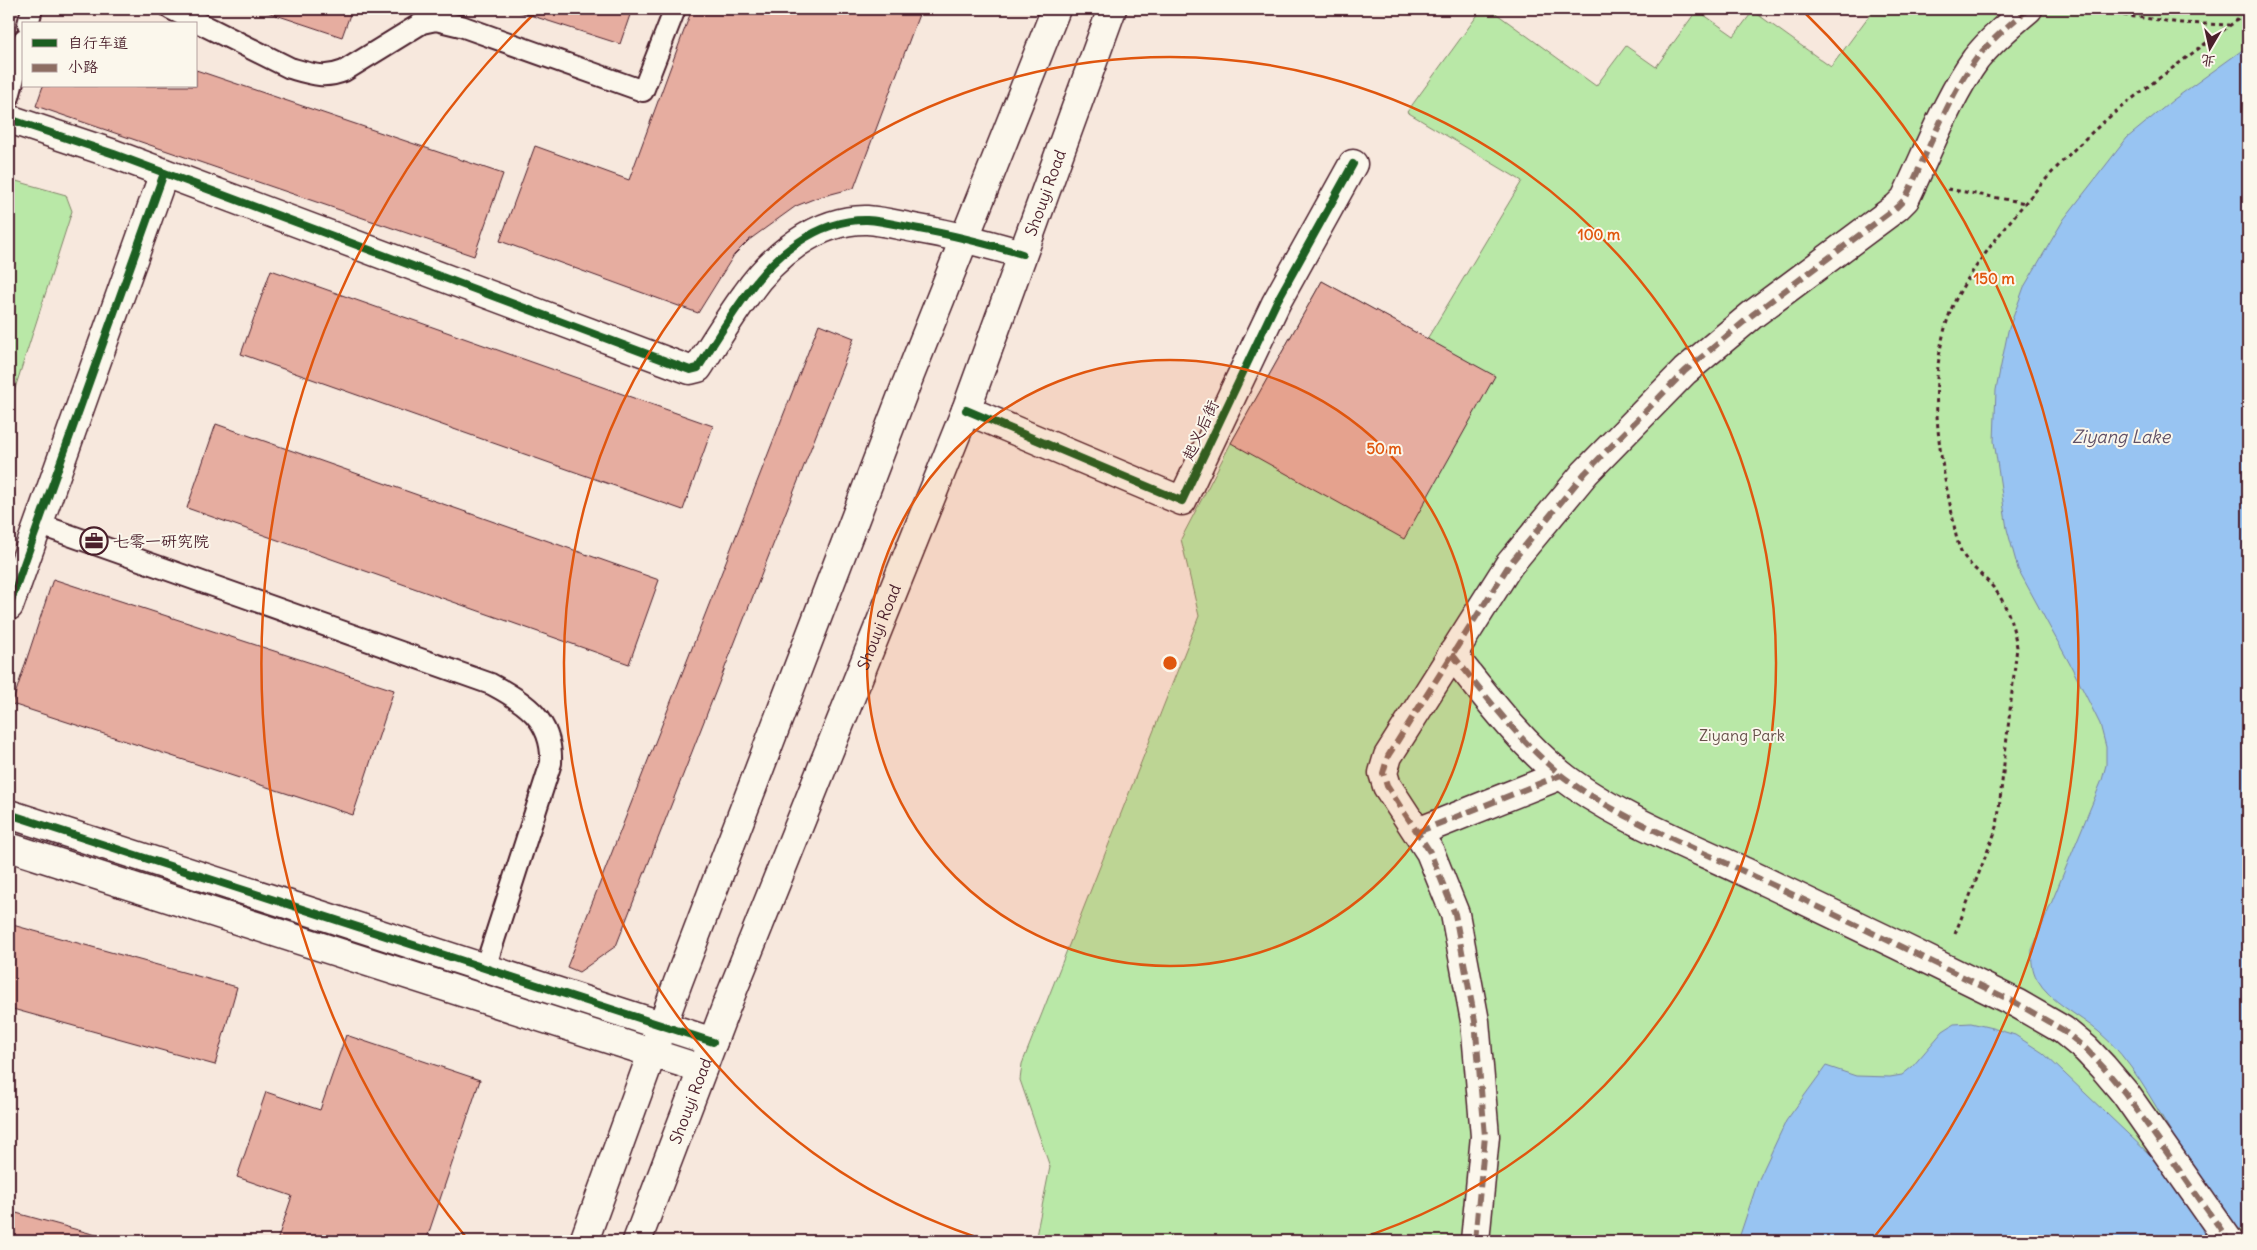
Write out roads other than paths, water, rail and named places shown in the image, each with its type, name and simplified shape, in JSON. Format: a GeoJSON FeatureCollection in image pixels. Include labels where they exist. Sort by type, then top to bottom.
{"type":"FeatureCollection","features":[{"type":"Feature","properties":{"kind":"street"},"geometry":{"type":"LineString","coordinates":[[584,1241],[662,1026],[906,385],[1056,9]]}},
{"type":"Feature","properties":{"kind":"street","name":"Shouyi Road"},"geometry":{"type":"LineString","coordinates":[[637,1241],[713,1042],[966,410],[1112,9]]}},
{"type":"Feature","properties":{"kind":"street"},"geometry":{"type":"LineString","coordinates":[[1475,1241],[1485,1136],[1475,1021],[1455,914],[1430,852],[1418,832],[1396,803],[1387,786],[1383,773],[1388,756],[1509,565],[1543,522],[1605,453],[1686,371],[1752,315],[1898,207],[1905,199],[1957,90],[1976,59],[2003,30],[2028,9]]}},
{"type":"Feature","properties":{"kind":"street"},"geometry":{"type":"LineString","coordinates":[[9,118],[114,154],[690,370],[698,368],[746,294],[775,262],[793,246],[812,234],[834,224],[867,220],[965,237],[1022,254]]}},
{"type":"Feature","properties":{"kind":"street","name":"起义后街"},"geometry":{"type":"LineString","coordinates":[[966,410],[1182,501],[1276,304],[1353,164]]}},
{"type":"Feature","properties":{"kind":"street"},"geometry":{"type":"LineString","coordinates":[[9,606],[164,174]]}},
{"type":"Feature","properties":{"kind":"street"},"geometry":{"type":"LineString","coordinates":[[1452,654],[1502,717],[1561,775],[1592,796],[1666,834],[2018,1004],[2063,1030],[2086,1049],[2125,1093],[2228,1239]]}},
{"type":"Feature","properties":{"kind":"street"},"geometry":{"type":"LineString","coordinates":[[1418,832],[1561,775]]}},
{"type":"Feature","properties":{"kind":"street"},"geometry":{"type":"LineString","coordinates":[[9,814],[713,1042]]}},
{"type":"Feature","properties":{"kind":"street"},"geometry":{"type":"LineString","coordinates":[[9,847],[702,1070]]}},
{"type":"Feature","properties":{"kind":"lane"},"geometry":{"type":"LineString","coordinates":[[29,22],[32,9]]}},
{"type":"Feature","properties":{"kind":"lane"},"geometry":{"type":"LineString","coordinates":[[171,9],[197,22]]}},
{"type":"Feature","properties":{"kind":"lane"},"geometry":{"type":"LineString","coordinates":[[198,22],[290,68],[330,77],[422,23],[436,20],[461,26],[643,91],[675,9]]}},
{"type":"Feature","properties":{"kind":"lane"},"geometry":{"type":"LineString","coordinates":[[9,97],[22,47]]}},
{"type":"Feature","properties":{"kind":"lane"},"geometry":{"type":"LineString","coordinates":[[38,524],[491,684],[528,706],[544,725],[549,736],[551,762],[485,968]]}},
{"type":"Feature","properties":{"kind":"water","name":"Ziyang Lake"},"geometry":{"type":"Polygon","coordinates":[[[2248,46],[2248,1230],[2241,1228],[2220,1241],[1738,1241],[1758,1181],[1786,1121],[1826,1066],[1856,1076],[1890,1077],[1902,1075],[1912,1067],[1943,1031],[1954,1024],[1971,1023],[2015,1035],[2043,1053],[2149,1154],[2173,1135],[2140,1080],[2121,1054],[2099,1032],[2049,995],[2037,979],[2033,969],[2032,950],[2102,780],[2106,765],[2106,747],[2100,724],[2018,569],[2007,529],[1994,441],[1996,390],[2008,331],[2024,287],[2064,219],[2127,138],[2173,100],[2248,46]]]}},
{"type":"Feature","properties":{"kind":"place","name":"七零一研究院"},"geometry":{"type":"Point","coordinates":[94,541]}},
{"type":"Feature","properties":{"kind":"park label","name":"Ziyang Park"},"geometry":{"type":"Point","coordinates":[1742,735]}}]}
